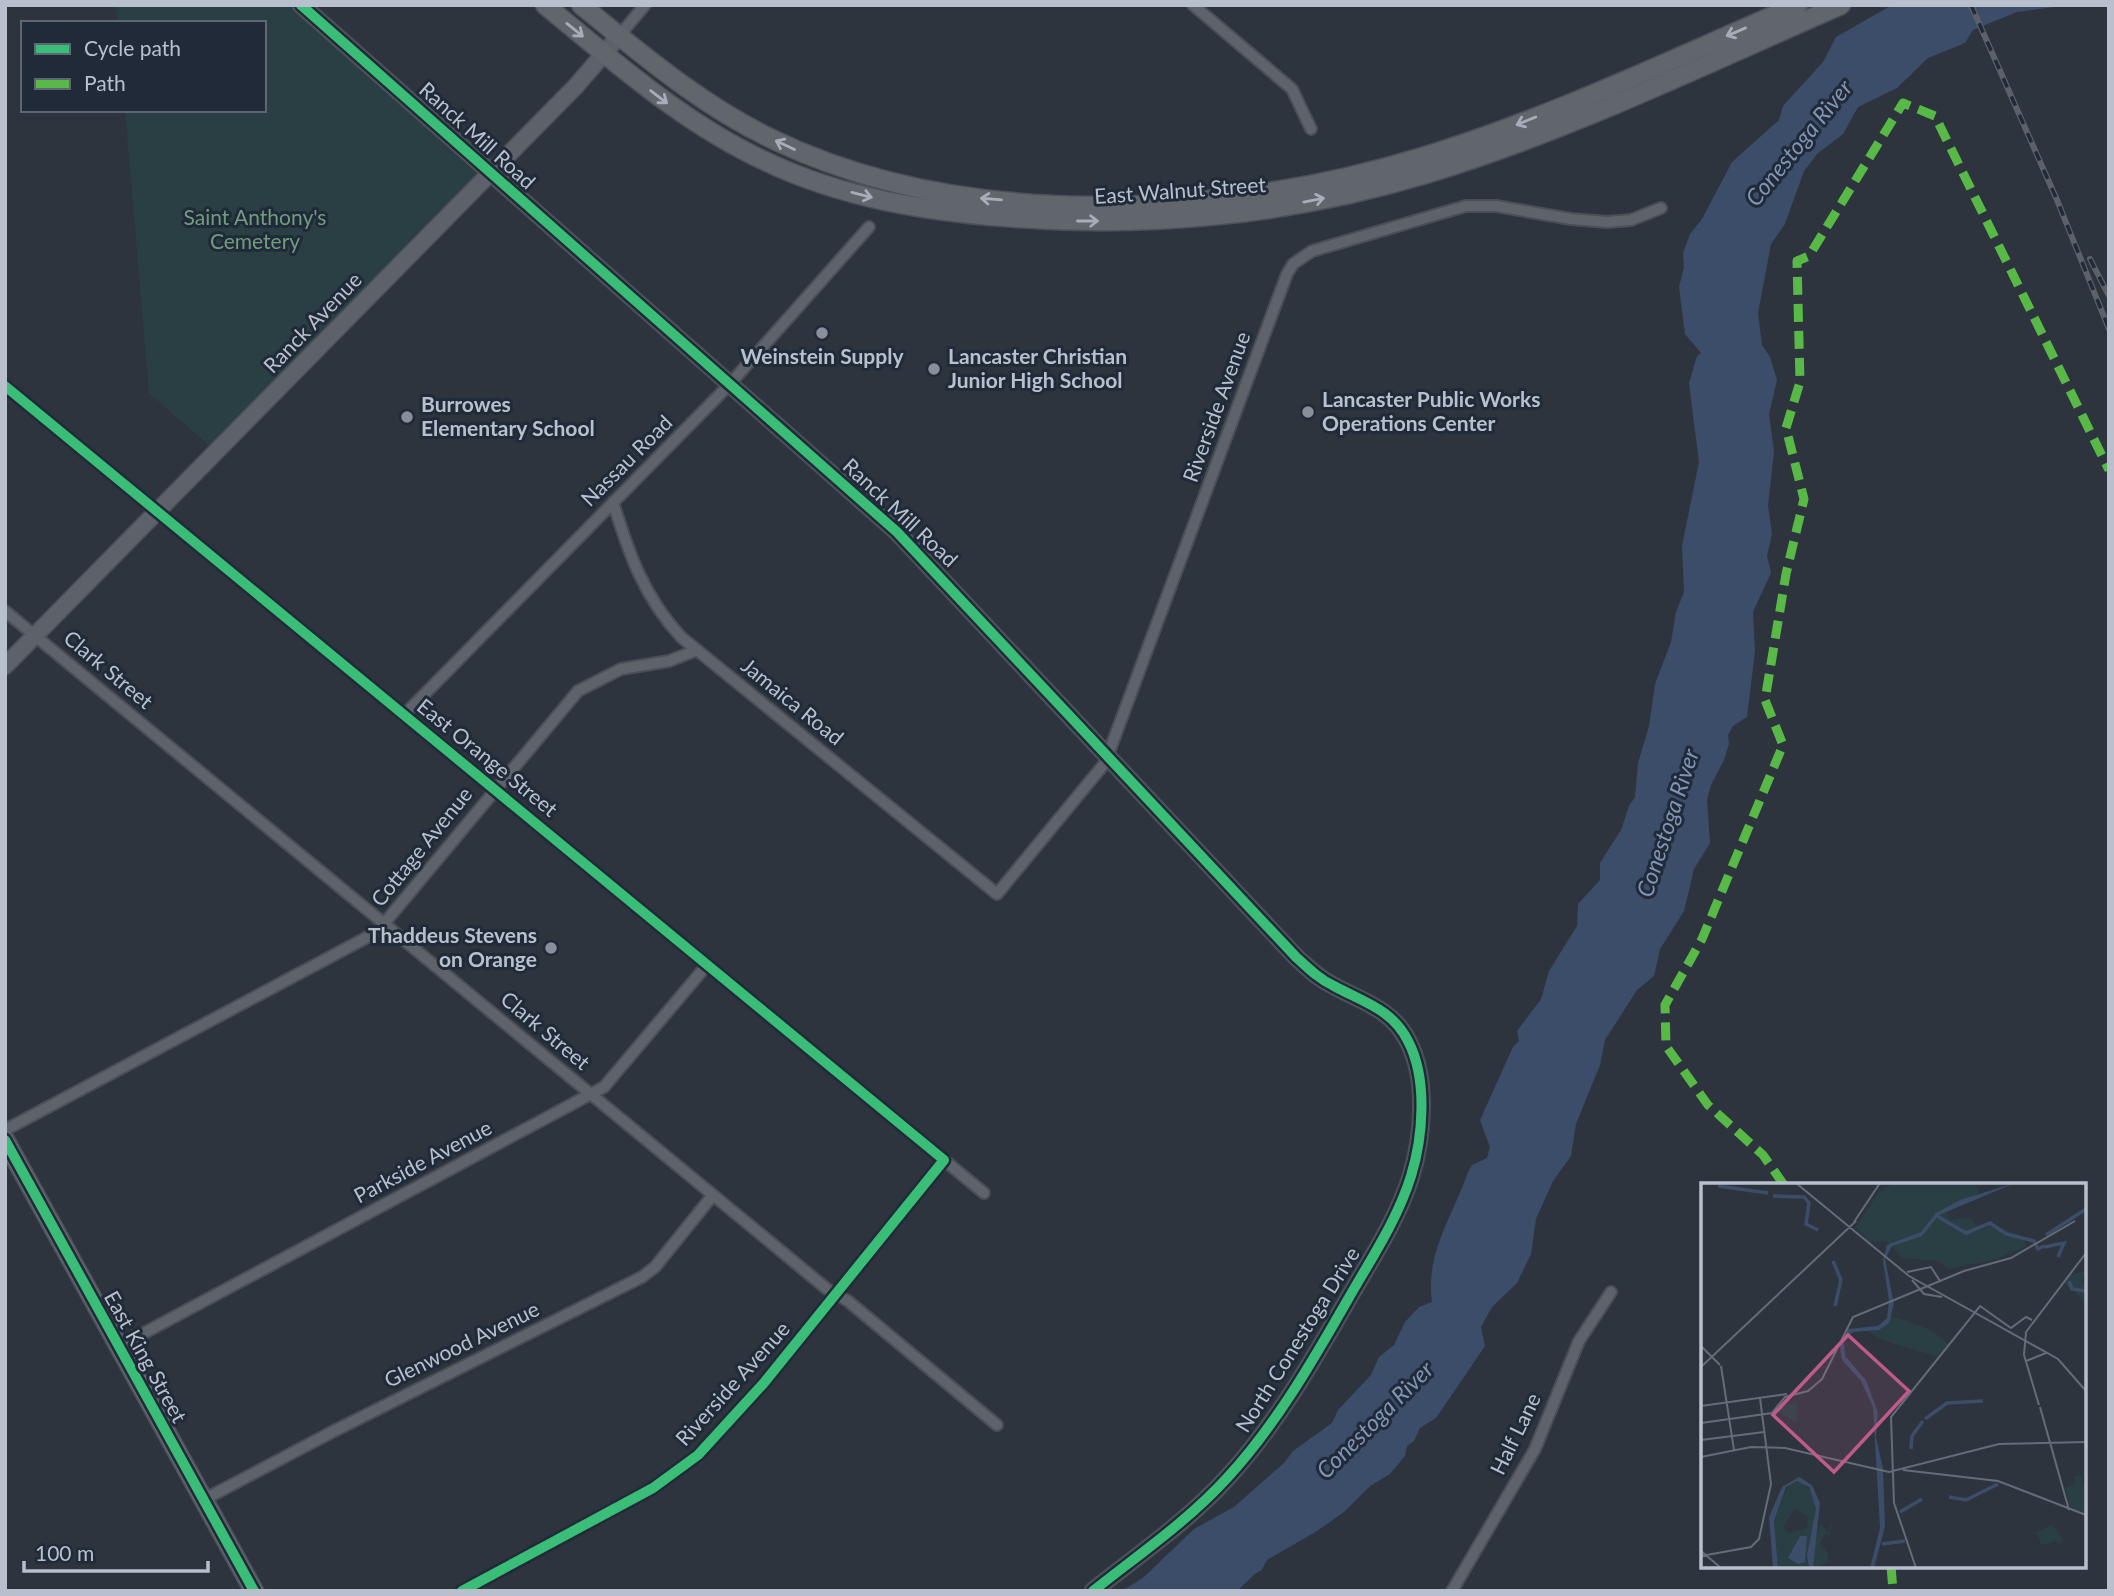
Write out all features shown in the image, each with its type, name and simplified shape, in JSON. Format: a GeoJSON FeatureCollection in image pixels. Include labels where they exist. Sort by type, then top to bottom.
{"type":"FeatureCollection","features":[{"type":"Feature","properties":{"kind":"main road","name":"East Walnut Street"},"geometry":{"type":"LineString","coordinates":[[545,5],[666,102],[722,139],[781,169],[887,201],[983,215],[1061,220],[1154,220],[1292,204],[1425,174],[1533,136],[1841,5]]}},
{"type":"Feature","properties":{"kind":"main road","name":"East Walnut Street"},"geometry":{"type":"LineString","coordinates":[[581,5],[679,83],[733,118],[797,151],[860,175],[917,190],[985,199],[1130,204],[1243,195],[1334,179],[1420,158],[1506,129],[1798,5]]}},
{"type":"Feature","properties":{"kind":"main road","name":"East King Street"},"geometry":{"type":"LineString","coordinates":[[5,1140],[254,1591]]}},
{"type":"Feature","properties":{"kind":"street","name":"Ranck Mill Road"},"geometry":{"type":"LineString","coordinates":[[301,5],[897,532],[1296,957],[1324,981],[1380,1008],[1393,1019],[1410,1044],[1420,1088]]}},
{"type":"Feature","properties":{"kind":"street","name":"Ranck Avenue"},"geometry":{"type":"LineString","coordinates":[[5,666],[489,174],[605,54],[645,5]]}},
{"type":"Feature","properties":{"kind":"street"},"geometry":{"type":"LineString","coordinates":[[1193,5],[1292,89],[1311,129]]}},
{"type":"Feature","properties":{"kind":"street","name":"Riverside Avenue"},"geometry":{"type":"LineString","coordinates":[[997,894],[1102,769],[1283,283],[1293,264],[1312,251],[1466,206],[1496,206],[1571,219],[1607,222],[1631,220],[1661,208]]}},
{"type":"Feature","properties":{"kind":"street","name":"Nassau Road"},"geometry":{"type":"LineString","coordinates":[[404,715],[729,385],[869,227]]}},
{"type":"Feature","properties":{"kind":"street","name":"East Orange Street"},"geometry":{"type":"LineString","coordinates":[[5,386],[984,1193]]}},
{"type":"Feature","properties":{"kind":"street","name":"Jamaica Road"},"geometry":{"type":"LineString","coordinates":[[613,502],[640,581],[666,621],[697,650],[997,894]]}},
{"type":"Feature","properties":{"kind":"street","name":"Clark Street"},"geometry":{"type":"LineString","coordinates":[[5,611],[713,1195],[998,1425]]}},
{"type":"Feature","properties":{"kind":"street","name":"Cottage Avenue"},"geometry":{"type":"LineString","coordinates":[[5,1130],[374,934],[578,691],[621,669],[669,662],[697,650]]}},
{"type":"Feature","properties":{"kind":"street","name":"Parkside Avenue"},"geometry":{"type":"LineString","coordinates":[[118,1347],[604,1087],[707,965]]}},
{"type":"Feature","properties":{"kind":"street","name":"North Conestoga Drive"},"geometry":{"type":"LineString","coordinates":[[1093,1591],[1194,1510],[1226,1479],[1261,1436],[1321,1346],[1401,1202],[1414,1164],[1419,1130],[1420,1088]]}},
{"type":"Feature","properties":{"kind":"street","name":"Riverside Avenue"},"geometry":{"type":"LineString","coordinates":[[462,1591],[675,1474],[720,1433],[944,1160]]}},
{"type":"Feature","properties":{"kind":"street","name":"Glenwood Avenue"},"geometry":{"type":"LineString","coordinates":[[203,1500],[332,1432],[642,1277],[655,1267],[713,1195]]}},
{"type":"Feature","properties":{"kind":"street","name":"Half Lane"},"geometry":{"type":"LineString","coordinates":[[1452,1591],[1535,1449],[1579,1341],[1611,1292]]}},
{"type":"Feature","properties":{"kind":"green space","name":"Saint Anthony's Cemetery"},"geometry":{"type":"Polygon","coordinates":[[[116,5],[288,5],[478,175],[211,447],[149,393],[125,112],[266,112],[266,21],[118,21],[116,5]]]}},
{"type":"Feature","properties":{"kind":"water","name":"Conestoga River"},"geometry":{"type":"Polygon","coordinates":[[[1892,5],[2096,5],[2017,12],[1973,30],[1965,43],[1928,58],[1897,88],[1858,107],[1843,134],[1817,154],[1804,171],[1785,224],[1771,244],[1758,313],[1762,345],[1770,357],[1777,380],[1769,414],[1774,452],[1768,505],[1772,534],[1767,556],[1771,573],[1753,612],[1755,651],[1747,717],[1733,726],[1728,735],[1729,744],[1724,760],[1711,785],[1707,800],[1710,843],[1694,869],[1684,911],[1660,949],[1654,976],[1637,990],[1605,1040],[1600,1065],[1576,1124],[1571,1156],[1553,1181],[1536,1219],[1531,1254],[1517,1283],[1492,1307],[1481,1327],[1485,1346],[1436,1418],[1420,1428],[1414,1441],[1407,1446],[1405,1456],[1390,1474],[1370,1486],[1344,1512],[1267,1560],[1261,1571],[1237,1591],[1122,1591],[1144,1577],[1194,1529],[1234,1507],[1284,1463],[1293,1451],[1332,1423],[1338,1410],[1371,1375],[1379,1357],[1394,1345],[1405,1322],[1419,1307],[1432,1302],[1431,1284],[1436,1251],[1468,1172],[1472,1165],[1487,1158],[1490,1147],[1480,1120],[1513,1047],[1519,1041],[1517,1031],[1541,999],[1549,971],[1577,926],[1578,904],[1600,880],[1600,863],[1621,830],[1635,797],[1638,763],[1649,726],[1655,684],[1671,642],[1676,612],[1684,592],[1682,546],[1699,462],[1689,383],[1697,356],[1701,353],[1685,334],[1679,287],[1684,267],[1683,253],[1690,234],[1702,219],[1732,162],[1779,120],[1783,106],[1823,62],[1836,37],[1892,5]]]}},
{"type":"Feature","properties":{"kind":"railway"},"geometry":{"type":"LineString","coordinates":[[1971,5],[2057,200],[2109,329]]}},
{"type":"Feature","properties":{"kind":"railway"},"geometry":{"type":"LineString","coordinates":[[2090,259],[2109,296]]}},
{"type":"Feature","properties":{"kind":"marked path"},"geometry":{"type":"LineString","coordinates":[[1783,1183],[1763,1155],[1708,1105],[1666,1046],[1665,1005],[1702,939],[1783,745],[1765,700],[1786,574],[1804,499],[1786,428],[1800,382],[1797,261],[1809,256],[1903,103],[1935,116],[2109,470]]}},
{"type":"Feature","properties":{"kind":"marked path"},"geometry":{"type":"LineString","coordinates":[[1891,1568],[1893,1591]]}},
{"type":"Feature","properties":{"kind":"cycle path"},"geometry":{"type":"LineString","coordinates":[[301,5],[897,532],[1296,957],[1323,980],[1385,1014],[1394,1021],[1408,1041],[1419,1073],[1421,1126],[1406,1192],[1376,1251],[1294,1389],[1245,1457],[1196,1509],[1093,1591]]}},
{"type":"Feature","properties":{"kind":"cycle path"},"geometry":{"type":"LineString","coordinates":[[5,386],[944,1160],[763,1384],[698,1455],[653,1488],[462,1591]]}},
{"type":"Feature","properties":{"kind":"cycle path"},"geometry":{"type":"LineString","coordinates":[[5,1140],[254,1591]]}},
{"type":"Feature","properties":{"kind":"place","name":"Weinstein Supply"},"geometry":{"type":"Point","coordinates":[822,333]}},
{"type":"Feature","properties":{"kind":"place","name":"Lancaster Christian Junior High School"},"geometry":{"type":"Point","coordinates":[934,369]}},
{"type":"Feature","properties":{"kind":"place","name":"Lancaster Public Works Operations Center"},"geometry":{"type":"Point","coordinates":[1308,412]}},
{"type":"Feature","properties":{"kind":"place","name":"Burrowes Elementary School"},"geometry":{"type":"Point","coordinates":[407,417]}},
{"type":"Feature","properties":{"kind":"place","name":"Thaddeus Stevens on Orange"},"geometry":{"type":"Point","coordinates":[551,948]}}]}
